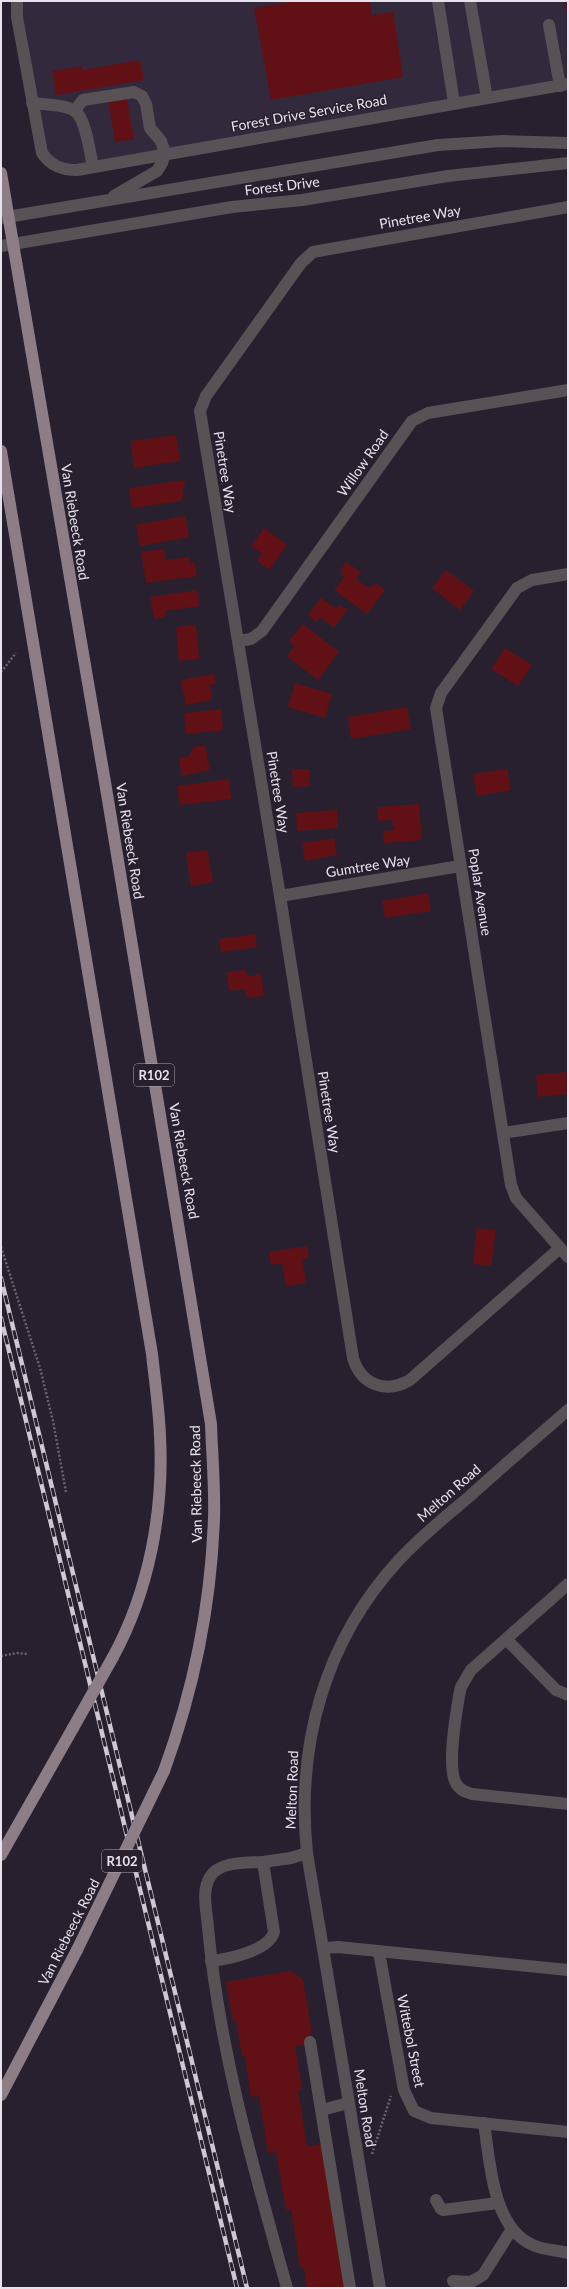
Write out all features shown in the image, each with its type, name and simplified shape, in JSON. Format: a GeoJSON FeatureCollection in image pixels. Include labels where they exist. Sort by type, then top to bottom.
{"type":"FeatureCollection","features":[{"type":"Feature","properties":{"kind":"main road","name":"Van Riebeeck Road"},"geometry":{"type":"LineString","coordinates":[[1,173],[7,245],[107,794],[211,1424],[214,1517],[210,1579],[204,1624],[191,1686],[164,1771],[77,1950],[1,2095]]}},
{"type":"Feature","properties":{"kind":"main road"},"geometry":{"type":"LineString","coordinates":[[1,451],[152,1354],[161,1437],[158,1512],[148,1563],[132,1616],[113,1657],[1,1855]]}},
{"type":"Feature","properties":{"kind":"street"},"geometry":{"type":"LineString","coordinates":[[17,1],[17,17],[32,103],[66,108],[76,112],[82,120],[93,167]]}},
{"type":"Feature","properties":{"kind":"street"},"geometry":{"type":"LineString","coordinates":[[438,1],[454,103]]}},
{"type":"Feature","properties":{"kind":"street"},"geometry":{"type":"LineString","coordinates":[[470,1],[487,98]]}},
{"type":"Feature","properties":{"kind":"street"},"geometry":{"type":"LineString","coordinates":[[550,24],[564,85]]}},
{"type":"Feature","properties":{"kind":"street","name":"Forest Drive Service Road"},"geometry":{"type":"LineString","coordinates":[[32,103],[42,153],[47,160],[55,166],[66,170],[93,167],[165,153],[564,85]]}},
{"type":"Feature","properties":{"kind":"street"},"geometry":{"type":"LineString","coordinates":[[76,112],[78,106],[83,100],[134,92],[142,96],[146,104],[150,128],[161,141],[165,153],[162,163],[157,171],[106,200]]}},
{"type":"Feature","properties":{"kind":"street","name":"Forest Drive"},"geometry":{"type":"LineString","coordinates":[[5,217],[438,145],[503,141],[568,143]]}},
{"type":"Feature","properties":{"kind":"street","name":"Forest Drive"},"geometry":{"type":"LineString","coordinates":[[7,245],[232,207],[302,200],[448,176],[568,163]]}},
{"type":"Feature","properties":{"kind":"street","name":"Pinetree Way"},"geometry":{"type":"LineString","coordinates":[[560,1248],[410,1380],[398,1386],[384,1387],[371,1383],[361,1375],[353,1358],[280,896],[202,424],[201,406],[301,263],[318,249],[568,207]]}},
{"type":"Feature","properties":{"kind":"street","name":"Willow Road"},"geometry":{"type":"LineString","coordinates":[[238,641],[251,639],[262,631],[412,421],[428,414],[568,390]]}},
{"type":"Feature","properties":{"kind":"street","name":"Poplar Avenue"},"geometry":{"type":"LineString","coordinates":[[568,574],[532,580],[517,588],[438,697],[436,713],[513,1192],[568,1257]]}},
{"type":"Feature","properties":{"kind":"street","name":"Gumtree Way"},"geometry":{"type":"LineString","coordinates":[[280,896],[460,866]]}},
{"type":"Feature","properties":{"kind":"street"},"geometry":{"type":"LineString","coordinates":[[503,1134],[568,1123]]}},
{"type":"Feature","properties":{"kind":"street","name":"Melton Road"},"geometry":{"type":"LineString","coordinates":[[380,2288],[307,1853],[304,1802],[305,1776],[311,1732],[332,1665],[355,1620],[382,1580],[414,1545],[568,1410]]}},
{"type":"Feature","properties":{"kind":"street"},"geometry":{"type":"LineString","coordinates":[[568,1584],[507,1640],[471,1670],[461,1686],[457,1706],[452,1776],[462,1791],[472,1794],[568,1804]]}},
{"type":"Feature","properties":{"kind":"street"},"geometry":{"type":"LineString","coordinates":[[507,1640],[556,1690],[568,1695]]}},
{"type":"Feature","properties":{"kind":"street"},"geometry":{"type":"LineString","coordinates":[[287,2288],[235,2090],[211,1961],[206,1898],[210,1875],[214,1871],[224,1866],[290,1858],[307,1853]]}},
{"type":"Feature","properties":{"kind":"street"},"geometry":{"type":"LineString","coordinates":[[211,1961],[246,1953],[273,1936],[274,1932],[263,1862]]}},
{"type":"Feature","properties":{"kind":"street"},"geometry":{"type":"LineString","coordinates":[[324,1948],[338,1947],[568,1970]]}},
{"type":"Feature","properties":{"kind":"street","name":"Wittebol Street"},"geometry":{"type":"LineString","coordinates":[[379,1952],[404,2086],[411,2105],[420,2114],[431,2118],[568,2132]]}},
{"type":"Feature","properties":{"kind":"street"},"geometry":{"type":"LineString","coordinates":[[310,2042],[350,2288]]}},
{"type":"Feature","properties":{"kind":"street"},"geometry":{"type":"LineString","coordinates":[[322,2110],[348,2103]]}},
{"type":"Feature","properties":{"kind":"street"},"geometry":{"type":"LineString","coordinates":[[484,2123],[498,2202],[512,2229],[535,2247],[568,2253]]}},
{"type":"Feature","properties":{"kind":"street"},"geometry":{"type":"LineString","coordinates":[[436,2200],[441,2209],[444,2210],[498,2202]]}},
{"type":"Feature","properties":{"kind":"street"},"geometry":{"type":"LineString","coordinates":[[453,2281],[471,2282],[483,2275],[512,2229]]}},
{"type":"Feature","properties":{"kind":"path"},"geometry":{"type":"LineString","coordinates":[[1,672],[16,653]]}},
{"type":"Feature","properties":{"kind":"path"},"geometry":{"type":"LineString","coordinates":[[1,1247],[40,1368],[53,1421],[66,1492]]}},
{"type":"Feature","properties":{"kind":"path"},"geometry":{"type":"LineString","coordinates":[[1,1656],[17,1652],[27,1654]]}},
{"type":"Feature","properties":{"kind":"path"},"geometry":{"type":"LineString","coordinates":[[371,2157],[392,2095]]}},
{"type":"Feature","properties":{"kind":"shaded area"},"geometry":{"type":"Polygon","coordinates":[[[14,1],[568,1],[568,84],[77,169],[48,160],[14,1]]]}},
{"type":"Feature","properties":{"kind":"building"},"geometry":{"type":"Polygon","coordinates":[[[295,1],[370,1],[372,15],[393,12],[403,77],[271,100],[254,8],[295,1]]]}},
{"type":"Feature","properties":{"kind":"building"},"geometry":{"type":"Polygon","coordinates":[[[565,1],[568,1],[568,12],[567,12],[565,1]]]}},
{"type":"Feature","properties":{"kind":"building"},"geometry":{"type":"Polygon","coordinates":[[[140,60],[144,80],[56,95],[52,71],[82,66],[82,70],[140,60]]]}},
{"type":"Feature","properties":{"kind":"building"},"geometry":{"type":"Polygon","coordinates":[[[125,89],[134,139],[115,142],[107,92],[125,89]]]}},
{"type":"Feature","properties":{"kind":"building"},"geometry":{"type":"Polygon","coordinates":[[[176,435],[180,461],[134,468],[131,441],[176,435]]]}},
{"type":"Feature","properties":{"kind":"building"},"geometry":{"type":"Polygon","coordinates":[[[185,480],[182,501],[132,508],[129,488],[185,480]]]}},
{"type":"Feature","properties":{"kind":"building"},"geometry":{"type":"Polygon","coordinates":[[[185,516],[189,537],[140,546],[136,525],[185,516]]]}},
{"type":"Feature","properties":{"kind":"building"},"geometry":{"type":"Polygon","coordinates":[[[264,528],[287,545],[269,570],[257,561],[262,554],[251,546],[264,528]]]}},
{"type":"Feature","properties":{"kind":"building"},"geometry":{"type":"Polygon","coordinates":[[[164,549],[166,560],[189,557],[190,563],[195,562],[197,576],[146,583],[141,552],[164,549]]]}},
{"type":"Feature","properties":{"kind":"building"},"geometry":{"type":"Polygon","coordinates":[[[346,562],[361,572],[356,579],[369,588],[376,583],[385,590],[367,614],[334,590],[344,577],[340,571],[346,562]]]}},
{"type":"Feature","properties":{"kind":"building"},"geometry":{"type":"Polygon","coordinates":[[[446,570],[474,591],[460,610],[432,588],[446,570]]]}},
{"type":"Feature","properties":{"kind":"building"},"geometry":{"type":"Polygon","coordinates":[[[197,590],[200,606],[165,611],[165,617],[154,619],[150,597],[197,590]]]}},
{"type":"Feature","properties":{"kind":"building"},"geometry":{"type":"Polygon","coordinates":[[[321,598],[335,608],[340,605],[347,610],[334,628],[320,617],[316,622],[308,615],[321,598]]]}},
{"type":"Feature","properties":{"kind":"building"},"geometry":{"type":"Polygon","coordinates":[[[303,624],[339,652],[318,680],[287,656],[295,646],[289,641],[303,624]]]}},
{"type":"Feature","properties":{"kind":"building"},"geometry":{"type":"Polygon","coordinates":[[[196,625],[199,659],[179,661],[176,627],[196,625]]]}},
{"type":"Feature","properties":{"kind":"building"},"geometry":{"type":"Polygon","coordinates":[[[505,648],[532,665],[518,686],[491,669],[505,648]]]}},
{"type":"Feature","properties":{"kind":"building"},"geometry":{"type":"Polygon","coordinates":[[[214,674],[216,684],[210,685],[212,700],[186,705],[181,680],[214,674]]]}},
{"type":"Feature","properties":{"kind":"building"},"geometry":{"type":"Polygon","coordinates":[[[295,683],[332,694],[325,718],[288,707],[295,683]]]}},
{"type":"Feature","properties":{"kind":"building"},"geometry":{"type":"Polygon","coordinates":[[[407,707],[411,729],[351,739],[348,717],[407,707]]]}},
{"type":"Feature","properties":{"kind":"building"},"geometry":{"type":"Polygon","coordinates":[[[221,709],[223,730],[186,734],[184,713],[221,709]]]}},
{"type":"Feature","properties":{"kind":"building"},"geometry":{"type":"Polygon","coordinates":[[[205,745],[210,770],[182,776],[179,758],[190,756],[192,748],[205,745]]]}},
{"type":"Feature","properties":{"kind":"building"},"geometry":{"type":"Polygon","coordinates":[[[292,769],[309,769],[310,786],[293,787],[292,769]]]}},
{"type":"Feature","properties":{"kind":"building"},"geometry":{"type":"Polygon","coordinates":[[[507,769],[511,790],[477,796],[473,774],[507,769]]]}},
{"type":"Feature","properties":{"kind":"building"},"geometry":{"type":"Polygon","coordinates":[[[229,779],[231,799],[180,805],[177,786],[229,779]]]}},
{"type":"Feature","properties":{"kind":"building"},"geometry":{"type":"Polygon","coordinates":[[[419,804],[422,840],[384,843],[383,831],[395,830],[391,820],[378,821],[377,807],[419,804]]]}},
{"type":"Feature","properties":{"kind":"building"},"geometry":{"type":"Polygon","coordinates":[[[337,810],[338,828],[297,831],[296,813],[337,810]]]}},
{"type":"Feature","properties":{"kind":"building"},"geometry":{"type":"Polygon","coordinates":[[[334,838],[337,855],[305,861],[302,843],[334,838]]]}},
{"type":"Feature","properties":{"kind":"building"},"geometry":{"type":"Polygon","coordinates":[[[207,850],[213,882],[191,886],[186,853],[207,850]]]}},
{"type":"Feature","properties":{"kind":"building"},"geometry":{"type":"Polygon","coordinates":[[[428,893],[431,911],[385,918],[382,901],[428,893]]]}},
{"type":"Feature","properties":{"kind":"building"},"geometry":{"type":"Polygon","coordinates":[[[255,934],[257,947],[221,952],[219,939],[255,934]]]}},
{"type":"Feature","properties":{"kind":"building"},"geometry":{"type":"Polygon","coordinates":[[[245,970],[248,976],[261,974],[264,996],[248,998],[244,989],[229,991],[227,972],[245,970]]]}},
{"type":"Feature","properties":{"kind":"building"},"geometry":{"type":"Polygon","coordinates":[[[568,1072],[568,1094],[538,1097],[536,1075],[568,1072]]]}},
{"type":"Feature","properties":{"kind":"building"},"geometry":{"type":"Polygon","coordinates":[[[477,1228],[496,1230],[491,1266],[473,1264],[477,1228]]]}},
{"type":"Feature","properties":{"kind":"building"},"geometry":{"type":"Polygon","coordinates":[[[307,1246],[309,1258],[302,1259],[306,1283],[286,1286],[282,1263],[271,1265],[269,1252],[307,1246]]]}},
{"type":"Feature","properties":{"kind":"building"},"geometry":{"type":"Polygon","coordinates":[[[291,1971],[303,1980],[312,2032],[303,2045],[295,2046],[302,2089],[298,2090],[307,2146],[321,2144],[346,2288],[307,2288],[304,2267],[300,2268],[291,2209],[286,2210],[276,2152],[268,2153],[259,2096],[251,2097],[245,2056],[242,2056],[236,2020],[233,2021],[226,1982],[291,1971]]]}},
{"type":"Feature","properties":{"kind":"railway"},"geometry":{"type":"LineString","coordinates":[[1,1278],[247,2288]]}},
{"type":"Feature","properties":{"kind":"railway"},"geometry":{"type":"LineString","coordinates":[[1,1318],[237,2288]]}}]}
